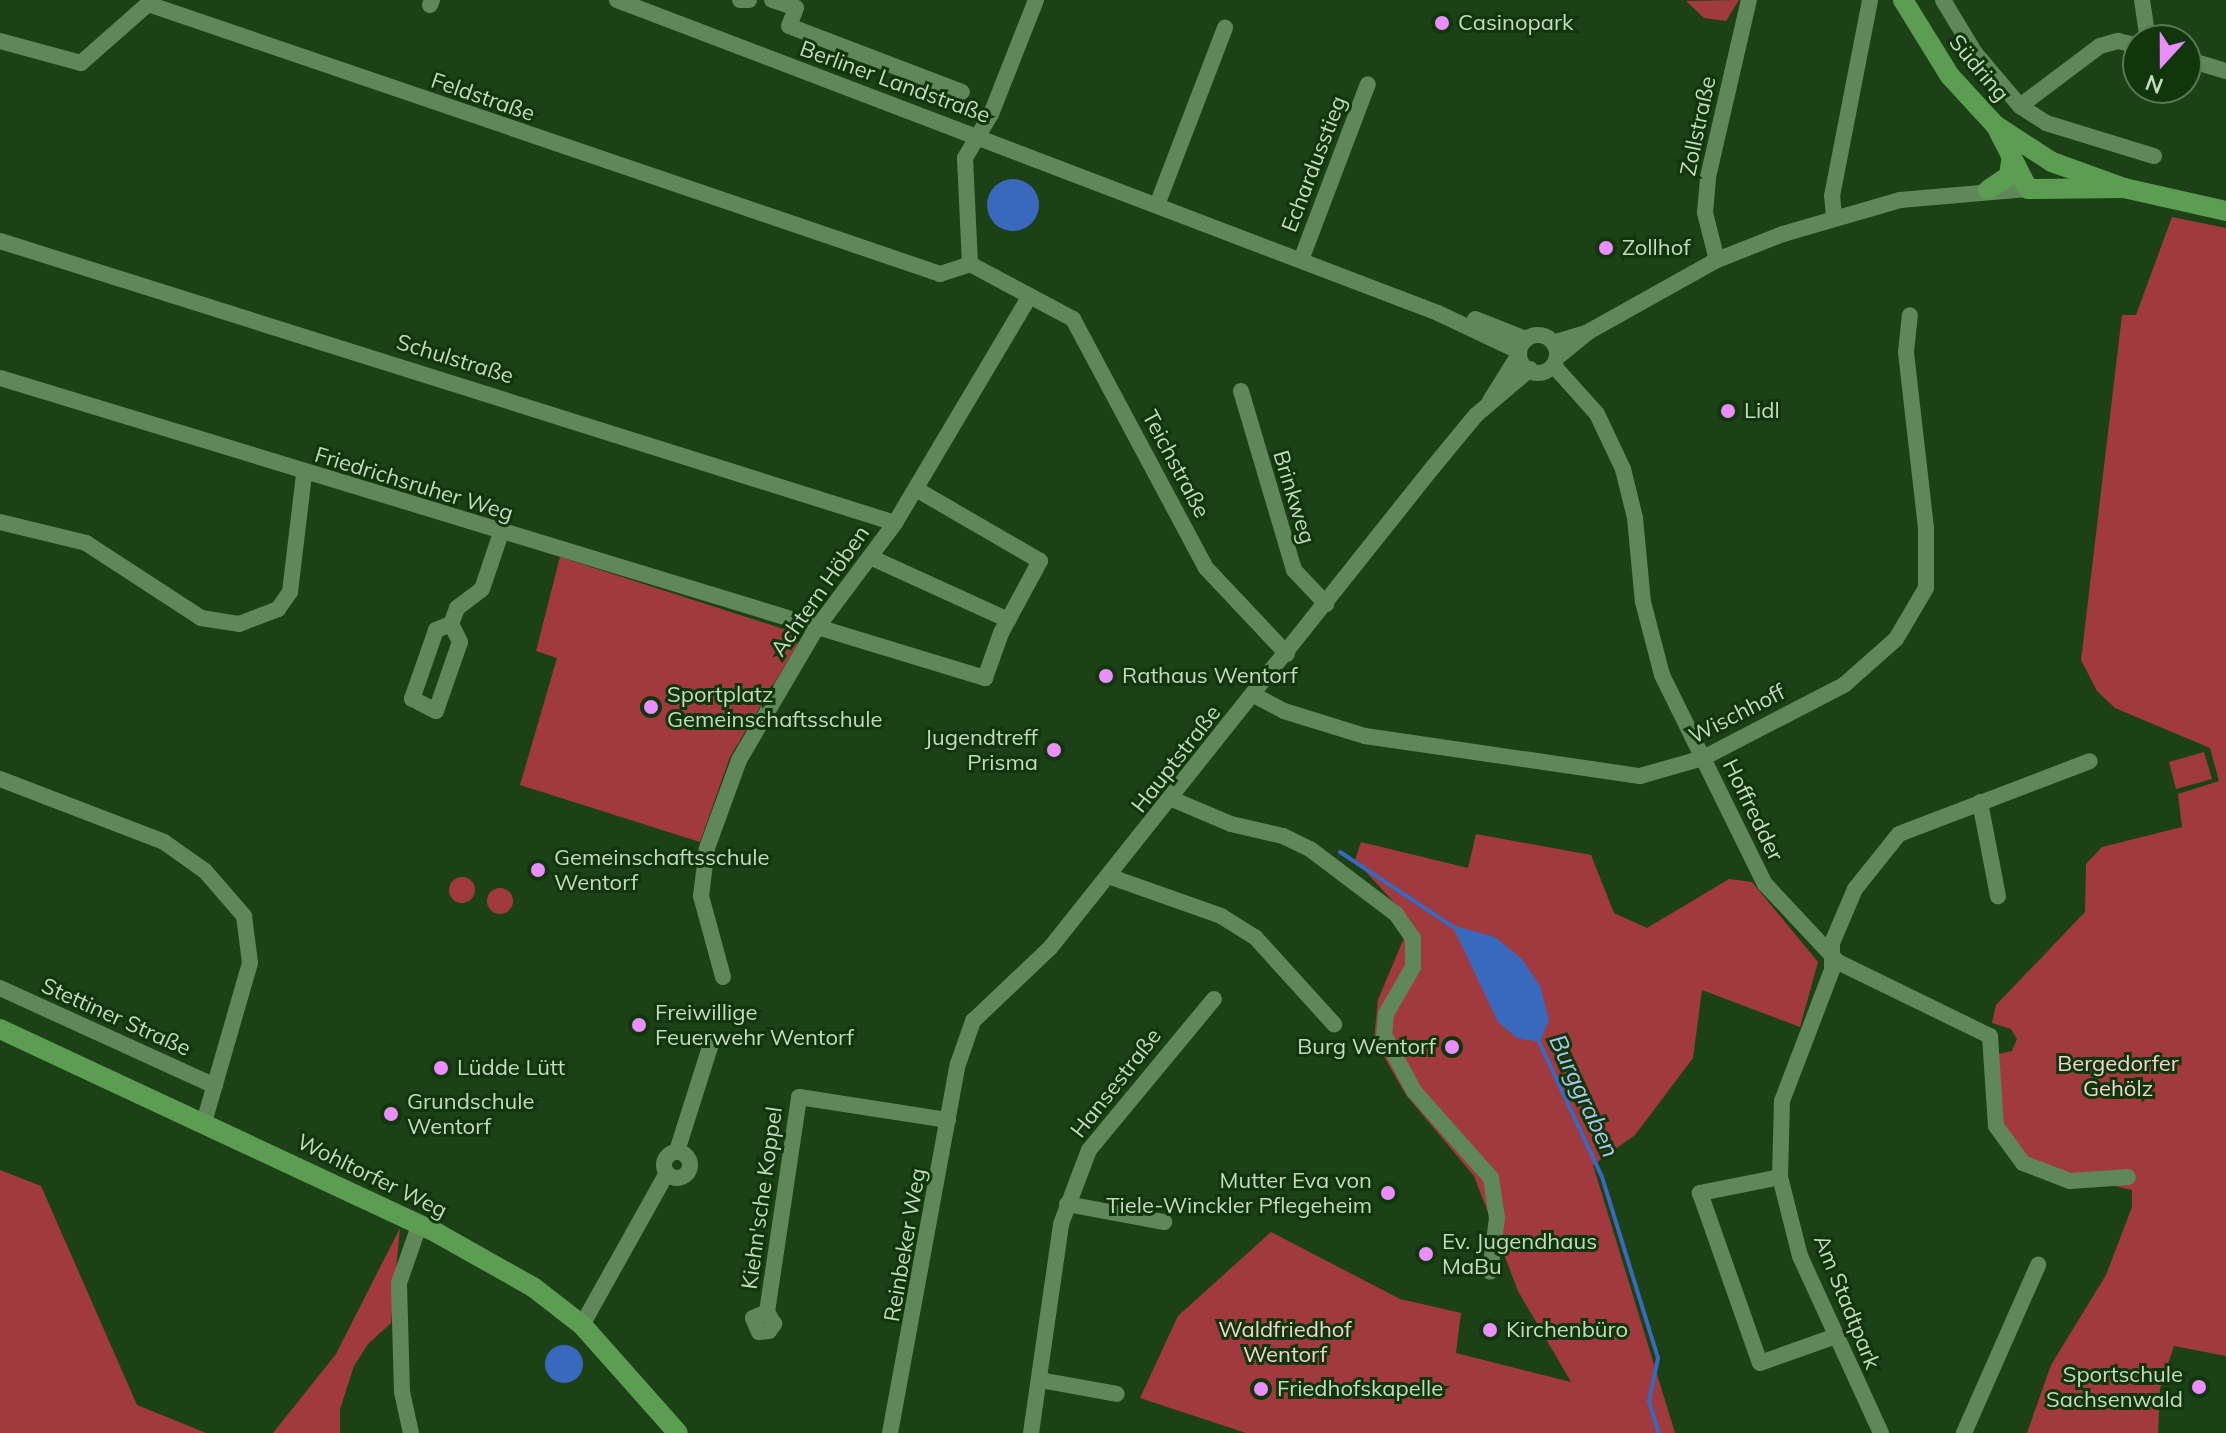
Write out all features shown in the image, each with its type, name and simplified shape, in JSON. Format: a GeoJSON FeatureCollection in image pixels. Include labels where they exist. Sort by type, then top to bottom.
{"type":"FeatureCollection","features":[{"type":"Feature","properties":{"kind":"main road","name":"Südring"},"geometry":{"type":"LineString","coordinates":[[1903,0],[1950,76],[1995,125],[2012,151],[2028,189]]}},
{"type":"Feature","properties":{"kind":"main road","name":"Südring"},"geometry":{"type":"LineString","coordinates":[[1995,125],[2072,171],[2124,188]]}},
{"type":"Feature","properties":{"kind":"main road"},"geometry":{"type":"LineString","coordinates":[[1988,190],[2009,176],[2012,151]]}},
{"type":"Feature","properties":{"kind":"main road"},"geometry":{"type":"LineString","coordinates":[[2034,151],[2038,166],[2028,189],[2124,188],[2226,211]]}},
{"type":"Feature","properties":{"kind":"main road","name":"Wohltorfer Weg"},"geometry":{"type":"LineString","coordinates":[[0,1029],[204,1122],[419,1226],[533,1287],[582,1325],[678,1433]]}},
{"type":"Feature","properties":{"kind":"street","name":"Berliner Landstraße"},"geometry":{"type":"LineString","coordinates":[[617,0],[1438,313],[1457,312],[1522,354],[1556,355]]}},
{"type":"Feature","properties":{"kind":"street"},"geometry":{"type":"LineString","coordinates":[[740,0],[749,0]]}},
{"type":"Feature","properties":{"kind":"street","name":"Berliner Landstraße"},"geometry":{"type":"LineString","coordinates":[[772,0],[796,8],[789,26],[962,92]]}},
{"type":"Feature","properties":{"kind":"street"},"geometry":{"type":"LineString","coordinates":[[970,264],[963,168],[975,134],[991,114],[1036,0]]}},
{"type":"Feature","properties":{"kind":"street","name":"Zollstraße"},"geometry":{"type":"LineString","coordinates":[[1717,260],[1705,213],[1708,177],[1749,0]]}},
{"type":"Feature","properties":{"kind":"street"},"geometry":{"type":"LineString","coordinates":[[1834,217],[1832,196],[1870,0]]}},
{"type":"Feature","properties":{"kind":"street"},"geometry":{"type":"LineString","coordinates":[[1943,0],[1975,53],[2020,106],[2046,123],[2154,156]]}},
{"type":"Feature","properties":{"kind":"street"},"geometry":{"type":"LineString","coordinates":[[2142,0],[2146,24]]}},
{"type":"Feature","properties":{"kind":"street","name":"Feldstraße"},"geometry":{"type":"LineString","coordinates":[[0,41],[81,63],[149,2],[940,274],[970,264]]}},
{"type":"Feature","properties":{"kind":"street"},"geometry":{"type":"LineString","coordinates":[[1157,205],[1225,28]]}},
{"type":"Feature","properties":{"kind":"street"},"geometry":{"type":"LineString","coordinates":[[2020,106],[2100,46],[2122,42]]}},
{"type":"Feature","properties":{"kind":"street"},"geometry":{"type":"LineString","coordinates":[[2202,64],[2226,71]]}},
{"type":"Feature","properties":{"kind":"street","name":"Echardusstieg"},"geometry":{"type":"LineString","coordinates":[[1301,260],[1368,84]]}},
{"type":"Feature","properties":{"kind":"street"},"geometry":{"type":"LineString","coordinates":[[1522,354],[1556,355],[1588,332],[1717,260],[1834,217],[1900,200],[1988,190],[2028,189]]}},
{"type":"Feature","properties":{"kind":"street","name":"Schulstraße"},"geometry":{"type":"LineString","coordinates":[[0,241],[895,523]]}},
{"type":"Feature","properties":{"kind":"street","name":"Teichstraße"},"geometry":{"type":"LineString","coordinates":[[970,264],[1073,319],[1206,568],[1287,654]]}},
{"type":"Feature","properties":{"kind":"street","name":"Achtern Höben"},"geometry":{"type":"LineString","coordinates":[[723,977],[701,896],[707,848],[739,760],[816,629],[895,523],[1030,296]]}},
{"type":"Feature","properties":{"kind":"street","name":"Wischhoff"},"geometry":{"type":"LineString","coordinates":[[1254,695],[1284,711],[1365,736],[1640,776],[1703,758],[1844,685],[1896,639],[1926,588],[1926,528],[1906,352],[1910,315]]}},
{"type":"Feature","properties":{"kind":"street","name":"Hauptstraße"},"geometry":{"type":"LineString","coordinates":[[958,1064],[973,1021],[1050,948],[1111,877],[1489,403],[1522,354]]}},
{"type":"Feature","properties":{"kind":"street","name":"Hoffredder"},"geometry":{"type":"LineString","coordinates":[[1556,355],[1597,414],[1623,469],[1635,518],[1643,602],[1662,675],[1765,884],[1834,953],[1838,962],[1990,1036],[1996,1126],[2023,1163],[2070,1181],[2128,1177]]}},
{"type":"Feature","properties":{"kind":"street","name":"Friedrichsruher Weg"},"geometry":{"type":"LineString","coordinates":[[0,378],[304,474],[985,678],[1008,620]]}},
{"type":"Feature","properties":{"kind":"street","name":"Brinkweg"},"geometry":{"type":"LineString","coordinates":[[1241,391],[1294,570],[1326,604]]}},
{"type":"Feature","properties":{"kind":"street"},"geometry":{"type":"LineString","coordinates":[[0,522],[86,543],[201,618],[239,624],[278,609],[290,592],[304,474]]}},
{"type":"Feature","properties":{"kind":"street"},"geometry":{"type":"LineString","coordinates":[[870,557],[1008,620],[1040,561],[916,489]]}},
{"type":"Feature","properties":{"kind":"street"},"geometry":{"type":"LineString","coordinates":[[451,624],[436,630],[412,699],[436,711],[460,642],[451,624],[457,608],[482,589],[501,533]]}},
{"type":"Feature","properties":{"kind":"street","name":"Am Stadtpark"},"geometry":{"type":"LineString","coordinates":[[1881,1433],[1833,1337],[1800,1256],[1780,1177],[1782,1101],[1834,953],[1832,943],[1855,889],[1899,834],[2090,761]]}},
{"type":"Feature","properties":{"kind":"street"},"geometry":{"type":"LineString","coordinates":[[0,779],[164,842],[205,871],[232,899],[250,936],[250,963],[204,1122]]}},
{"type":"Feature","properties":{"kind":"street"},"geometry":{"type":"LineString","coordinates":[[1172,799],[1310,849],[1396,914],[1413,938],[1413,967],[1386,1014],[1384,1035],[1414,1091],[1491,1178],[1496,1250],[1490,1272]]}},
{"type":"Feature","properties":{"kind":"street"},"geometry":{"type":"LineString","coordinates":[[1980,802],[1998,896]]}},
{"type":"Feature","properties":{"kind":"street"},"geometry":{"type":"LineString","coordinates":[[1111,877],[1221,916],[1255,937],[1334,1024]]}},
{"type":"Feature","properties":{"kind":"street","name":"Stettiner Straße"},"geometry":{"type":"LineString","coordinates":[[0,988],[215,1086]]}},
{"type":"Feature","properties":{"kind":"street","name":"Hansestraße"},"geometry":{"type":"LineString","coordinates":[[1031,1433],[1067,1204],[1089,1150],[1104,1127],[1214,999]]}},
{"type":"Feature","properties":{"kind":"street"},"geometry":{"type":"LineString","coordinates":[[582,1325],[667,1173],[666,1157],[677,1151],[711,1044]]}},
{"type":"Feature","properties":{"kind":"street","name":"Reinbeker Weg"},"geometry":{"type":"LineString","coordinates":[[890,1433],[958,1064]]}},
{"type":"Feature","properties":{"kind":"street","name":"Kiehn'sche Koppel"},"geometry":{"type":"LineString","coordinates":[[767,1312],[799,1097],[948,1120]]}},
{"type":"Feature","properties":{"kind":"street"},"geometry":{"type":"LineString","coordinates":[[1780,1177],[1700,1193],[1760,1363],[1833,1337]]}},
{"type":"Feature","properties":{"kind":"street"},"geometry":{"type":"LineString","coordinates":[[1067,1204],[1164,1222]]}},
{"type":"Feature","properties":{"kind":"street"},"geometry":{"type":"LineString","coordinates":[[411,1433],[398,1323],[399,1283],[419,1226]]}},
{"type":"Feature","properties":{"kind":"street"},"geometry":{"type":"LineString","coordinates":[[1964,1433],[2038,1265]]}},
{"type":"Feature","properties":{"kind":"street"},"geometry":{"type":"LineString","coordinates":[[1040,1380],[1117,1394]]}},
{"type":"Feature","properties":{"kind":"green space"},"geometry":{"type":"Polygon","coordinates":[[[1739,0],[1726,21],[1704,18],[1686,1],[1739,0]]]}},
{"type":"Feature","properties":{"kind":"green space","name":"Bergedorfer Gehölz"},"geometry":{"type":"Polygon","coordinates":[[[2172,217],[2226,228],[2226,1356],[2174,1346],[2160,1389],[2158,1433],[2027,1433],[2051,1365],[2106,1275],[2132,1207],[2132,1190],[2062,1174],[2023,1154],[2002,1121],[1994,1055],[2012,1051],[2017,1039],[2011,1029],[1992,1023],[1996,1005],[2085,912],[2086,864],[2102,847],[2182,827],[2178,794],[2219,781],[2210,748],[2115,708],[2097,691],[2081,660],[2122,315],[2136,315],[2172,217]]]}},
{"type":"Feature","properties":{"kind":"green space","name":"Sportplatz Gemeinschaftsschule"},"geometry":{"type":"Polygon","coordinates":[[[560,557],[799,634],[797,645],[730,757],[700,842],[520,785],[557,658],[536,651],[560,557]]]}},
{"type":"Feature","properties":{"kind":"green space"},"geometry":{"type":"Polygon","coordinates":[[[2204,752],[2212,779],[2176,789],[2169,762],[2204,752]]]}},
{"type":"Feature","properties":{"kind":"green space","name":"Waldfriedhof Wentorf"},"geometry":{"type":"Polygon","coordinates":[[[1476,834],[1591,855],[1614,913],[1647,928],[1729,879],[1752,882],[1818,962],[1800,1027],[1702,990],[1693,1058],[1635,1135],[1593,1165],[1675,1433],[1246,1433],[1140,1398],[1178,1316],[1271,1232],[1400,1299],[1461,1313],[1456,1353],[1571,1382],[1518,1291],[1474,1176],[1406,1095],[1374,1039],[1378,1000],[1411,921],[1355,860],[1361,842],[1468,868],[1476,834]]]}},
{"type":"Feature","properties":{"kind":"green space"},"geometry":{"type":"Polygon","coordinates":[[[462,877],[471,881],[475,890],[471,899],[462,903],[453,899],[449,890],[453,881],[462,877]]]}},
{"type":"Feature","properties":{"kind":"green space"},"geometry":{"type":"Polygon","coordinates":[[[500,888],[509,892],[513,901],[509,910],[500,914],[491,910],[487,901],[491,892],[500,888]]]}},
{"type":"Feature","properties":{"kind":"green space"},"geometry":{"type":"Polygon","coordinates":[[[0,1170],[41,1186],[137,1405],[206,1433],[0,1433],[0,1170]]]}},
{"type":"Feature","properties":{"kind":"green space"},"geometry":{"type":"Polygon","coordinates":[[[400,1228],[391,1323],[368,1344],[354,1366],[340,1409],[340,1433],[273,1433],[336,1354],[400,1228]]]}},
{"type":"Feature","properties":{"kind":"water"},"geometry":{"type":"Polygon","coordinates":[[[1013,179],[1031,187],[1039,205],[1031,223],[1013,231],[995,223],[987,205],[995,187],[1013,179]]]}},
{"type":"Feature","properties":{"kind":"water"},"geometry":{"type":"Polygon","coordinates":[[[1452,925],[1495,937],[1522,959],[1540,986],[1549,1020],[1540,1042],[1517,1038],[1498,1022],[1452,925]]]}},
{"type":"Feature","properties":{"kind":"water"},"geometry":{"type":"Polygon","coordinates":[[[564,1345],[578,1350],[583,1364],[578,1378],[564,1383],[550,1378],[545,1364],[550,1350],[564,1345]]]}},
{"type":"Feature","properties":{"kind":"waterway","name":"Burggraben"},"geometry":{"type":"LineString","coordinates":[[1340,852],[1455,928]]}},
{"type":"Feature","properties":{"kind":"waterway","name":"Burggraben"},"geometry":{"type":"LineString","coordinates":[[1537,1037],[1602,1177],[1658,1358],[1649,1401],[1659,1433]]}},
{"type":"Feature","properties":{"kind":"place","name":"Casinopark"},"geometry":{"type":"Point","coordinates":[1442,23]}},
{"type":"Feature","properties":{"kind":"place","name":"Zollhof"},"geometry":{"type":"Point","coordinates":[1606,248]}},
{"type":"Feature","properties":{"kind":"place","name":"Lidl"},"geometry":{"type":"Point","coordinates":[1728,411]}},
{"type":"Feature","properties":{"kind":"place","name":"Rathaus Wentorf"},"geometry":{"type":"Point","coordinates":[1106,676]}},
{"type":"Feature","properties":{"kind":"place","name":"Sportplatz Gemeinschaftsschule"},"geometry":{"type":"Point","coordinates":[651,707]}},
{"type":"Feature","properties":{"kind":"place","name":"Jugendtreff Prisma"},"geometry":{"type":"Point","coordinates":[1054,750]}},
{"type":"Feature","properties":{"kind":"place","name":"Gemeinschaftsschule Wentorf"},"geometry":{"type":"Point","coordinates":[538,870]}},
{"type":"Feature","properties":{"kind":"place","name":"Freiwillige Feuerwehr Wentorf"},"geometry":{"type":"Point","coordinates":[639,1025]}},
{"type":"Feature","properties":{"kind":"place","name":"Burg Wentorf"},"geometry":{"type":"Point","coordinates":[1452,1047]}},
{"type":"Feature","properties":{"kind":"place","name":"Lüdde Lütt"},"geometry":{"type":"Point","coordinates":[441,1068]}},
{"type":"Feature","properties":{"kind":"place","name":"Grundschule Wentorf"},"geometry":{"type":"Point","coordinates":[391,1114]}},
{"type":"Feature","properties":{"kind":"place","name":"Mutter Eva von Tiele-Winckler Pflegeheim"},"geometry":{"type":"Point","coordinates":[1388,1193]}},
{"type":"Feature","properties":{"kind":"place","name":"Ev. Jugendhaus MaBu"},"geometry":{"type":"Point","coordinates":[1426,1254]}},
{"type":"Feature","properties":{"kind":"place","name":"Kirchenbüro"},"geometry":{"type":"Point","coordinates":[1490,1330]}},
{"type":"Feature","properties":{"kind":"place","name":"Sportschule Sachsenwald"},"geometry":{"type":"Point","coordinates":[2199,1387]}},
{"type":"Feature","properties":{"kind":"place","name":"Friedhofskapelle"},"geometry":{"type":"Point","coordinates":[1261,1389]}}]}
